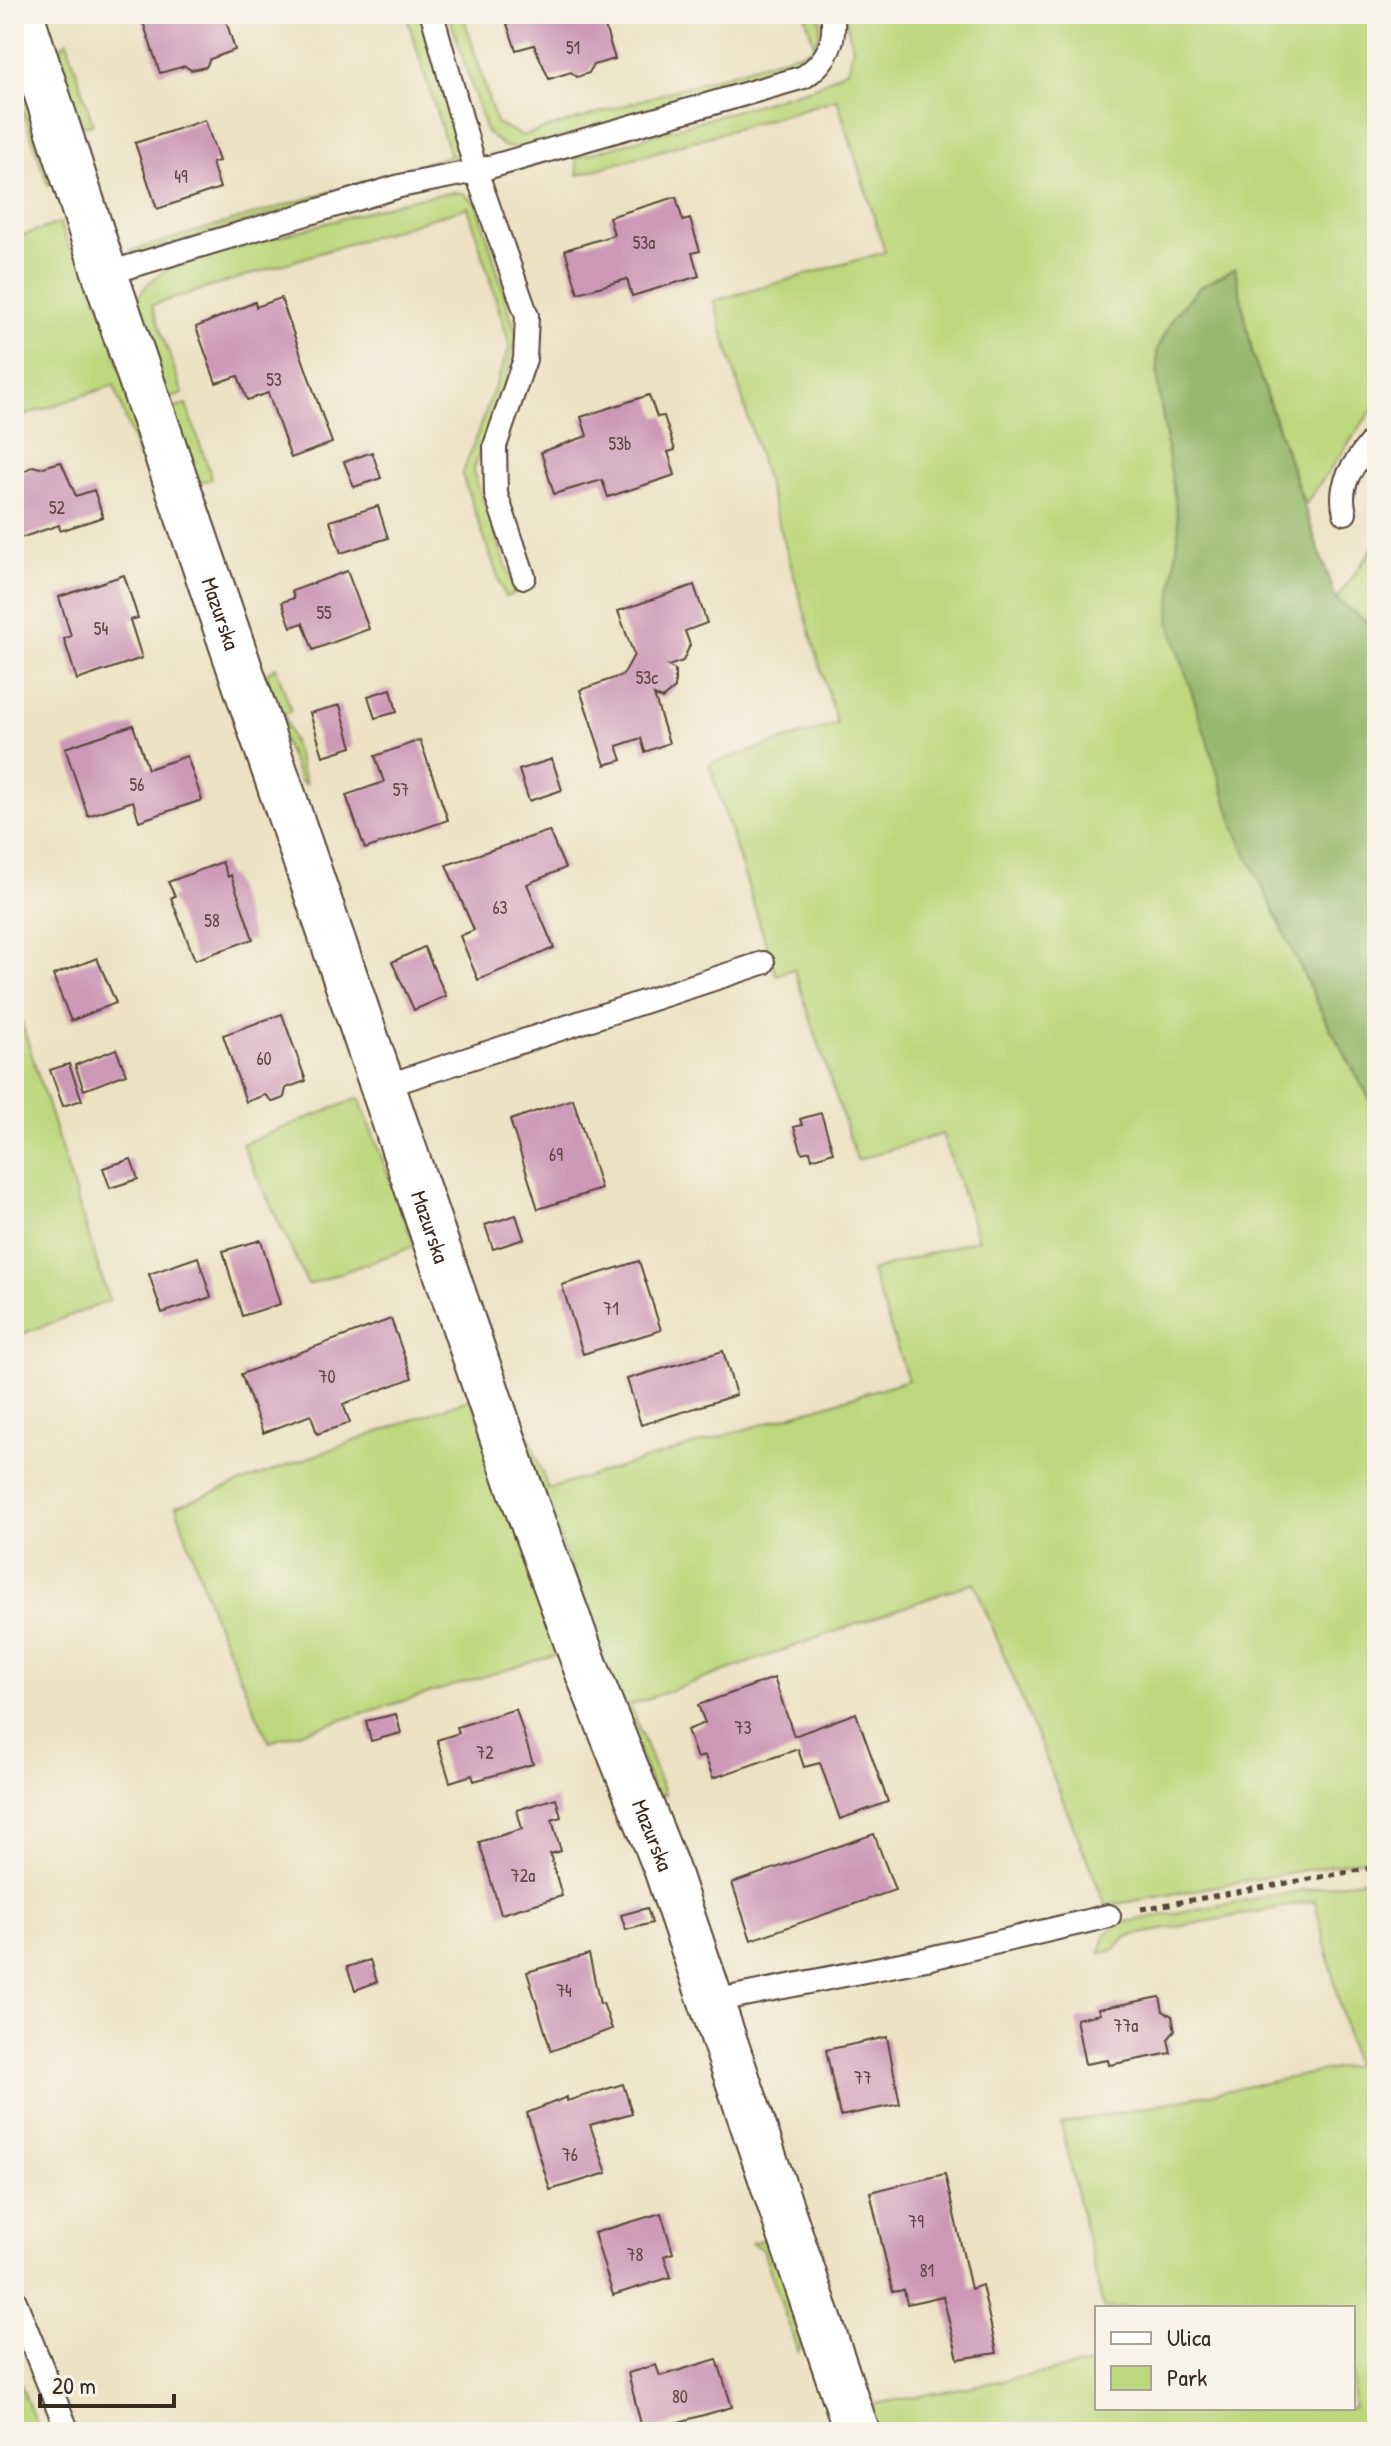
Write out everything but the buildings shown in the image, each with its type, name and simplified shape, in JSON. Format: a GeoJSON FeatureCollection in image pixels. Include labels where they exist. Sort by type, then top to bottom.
{"type":"FeatureCollection","features":[{"type":"Feature","properties":{"kind":"street","name":"Mazurska"},"geometry":{"type":"LineString","coordinates":[[21,14],[105,274],[516,1477],[713,2001],[857,2432]]}},
{"type":"Feature","properties":{"kind":"lane"},"geometry":{"type":"LineString","coordinates":[[432,14],[476,171],[527,316],[525,359],[495,446],[496,494],[524,577]]}},
{"type":"Feature","properties":{"kind":"lane"},"geometry":{"type":"LineString","coordinates":[[105,274],[400,186],[476,171],[804,77],[819,67],[829,53],[834,36],[832,14]]}},
{"type":"Feature","properties":{"kind":"lane"},"geometry":{"type":"LineString","coordinates":[[1345,513],[1342,483],[1377,434]]}},
{"type":"Feature","properties":{"kind":"lane"},"geometry":{"type":"LineString","coordinates":[[382,1087],[763,963]]}},
{"type":"Feature","properties":{"kind":"lane"},"geometry":{"type":"LineString","coordinates":[[713,2001],[926,1959],[1109,1916]]}},
{"type":"Feature","properties":{"kind":"lane"},"geometry":{"type":"LineString","coordinates":[[14,2299],[68,2432]]}},
{"type":"Feature","properties":{"kind":"path"},"geometry":{"type":"LineString","coordinates":[[1109,1916],[1377,1867]]}},
{"type":"Feature","properties":{"kind":"green space"},"geometry":{"type":"Polygon","coordinates":[[[406,14],[422,14],[460,151],[454,161],[135,255],[131,251],[450,156],[406,14]]]}},
{"type":"Feature","properties":{"kind":"green space"},"geometry":{"type":"Polygon","coordinates":[[[449,14],[463,14],[496,123],[522,136],[812,49],[786,71],[527,148],[505,147],[486,132],[449,14]]]}},
{"type":"Feature","properties":{"kind":"green space"},"geometry":{"type":"Polygon","coordinates":[[[805,14],[820,14],[820,33],[814,46],[805,14]]]}},
{"type":"Feature","properties":{"kind":"green space"},"geometry":{"type":"Polygon","coordinates":[[[844,14],[1377,14],[1377,403],[1305,505],[1253,356],[1235,269],[1200,287],[1174,316],[1157,350],[1158,385],[1179,527],[1170,621],[1236,831],[1324,1017],[1377,1112],[1377,1857],[1106,1906],[974,1582],[630,1705],[665,1795],[654,1793],[519,1430],[523,1420],[548,1489],[908,1380],[871,1271],[978,1239],[942,1134],[857,1160],[794,969],[776,975],[709,764],[837,724],[714,301],[885,252],[837,99],[578,175],[576,158],[818,86],[848,68],[853,48],[844,14]]]}},
{"type":"Feature","properties":{"kind":"green space"},"geometry":{"type":"Polygon","coordinates":[[[67,41],[93,125],[78,125],[56,52],[67,41]]]}},
{"type":"Feature","properties":{"kind":"green space"},"geometry":{"type":"Polygon","coordinates":[[[14,43],[56,173],[48,186],[14,83],[14,43]]]}},
{"type":"Feature","properties":{"kind":"green space"},"geometry":{"type":"Polygon","coordinates":[[[463,193],[478,205],[517,337],[505,384],[473,471],[516,593],[505,597],[462,475],[510,346],[468,207],[152,305],[183,394],[163,401],[135,308],[144,288],[172,267],[407,200],[463,193]]]}},
{"type":"Feature","properties":{"kind":"green space"},"geometry":{"type":"Polygon","coordinates":[[[60,223],[69,248],[81,250],[148,449],[139,458],[114,385],[14,419],[14,238],[60,223]]]}},
{"type":"Feature","properties":{"kind":"green space"},"geometry":{"type":"Polygon","coordinates":[[[1235,268],[1253,356],[1336,600],[1377,629],[1377,1112],[1324,1017],[1236,831],[1169,621],[1179,527],[1158,385],[1157,350],[1174,316],[1200,287],[1235,268]]]}},
{"type":"Feature","properties":{"kind":"green space"},"geometry":{"type":"Polygon","coordinates":[[[186,404],[212,479],[202,482],[189,478],[166,412],[186,404]]]}},
{"type":"Feature","properties":{"kind":"green space"},"geometry":{"type":"Polygon","coordinates":[[[1377,542],[1377,629],[1336,600],[1377,542]]]}},
{"type":"Feature","properties":{"kind":"green space"},"geometry":{"type":"Polygon","coordinates":[[[276,667],[291,711],[284,714],[306,784],[301,782],[257,679],[276,667]]]}},
{"type":"Feature","properties":{"kind":"green space"},"geometry":{"type":"Polygon","coordinates":[[[14,998],[109,1301],[14,1337],[14,998]]]}},
{"type":"Feature","properties":{"kind":"green space"},"geometry":{"type":"Polygon","coordinates":[[[359,1098],[415,1246],[308,1285],[242,1144],[359,1098]]]}},
{"type":"Feature","properties":{"kind":"green space"},"geometry":{"type":"Polygon","coordinates":[[[472,1398],[567,1651],[269,1742],[214,1618],[176,1506],[472,1398]]]}},
{"type":"Feature","properties":{"kind":"green space"},"geometry":{"type":"Polygon","coordinates":[[[1377,1877],[1377,2432],[873,2432],[864,2406],[1095,2363],[1095,2410],[1355,2410],[1355,2306],[1103,2306],[1061,2124],[1354,2065],[1315,1901],[1125,1937],[1114,1950],[1100,1953],[1105,1935],[1120,1923],[1377,1877]]]}},
{"type":"Feature","properties":{"kind":"green space"},"geometry":{"type":"Polygon","coordinates":[[[767,2238],[773,2241],[804,2337],[798,2352],[763,2250],[752,2243],[767,2238]]]}},
{"type":"Feature","properties":{"kind":"green space"},"geometry":{"type":"Polygon","coordinates":[[[14,2367],[39,2432],[14,2432],[14,2367]]]}}]}
